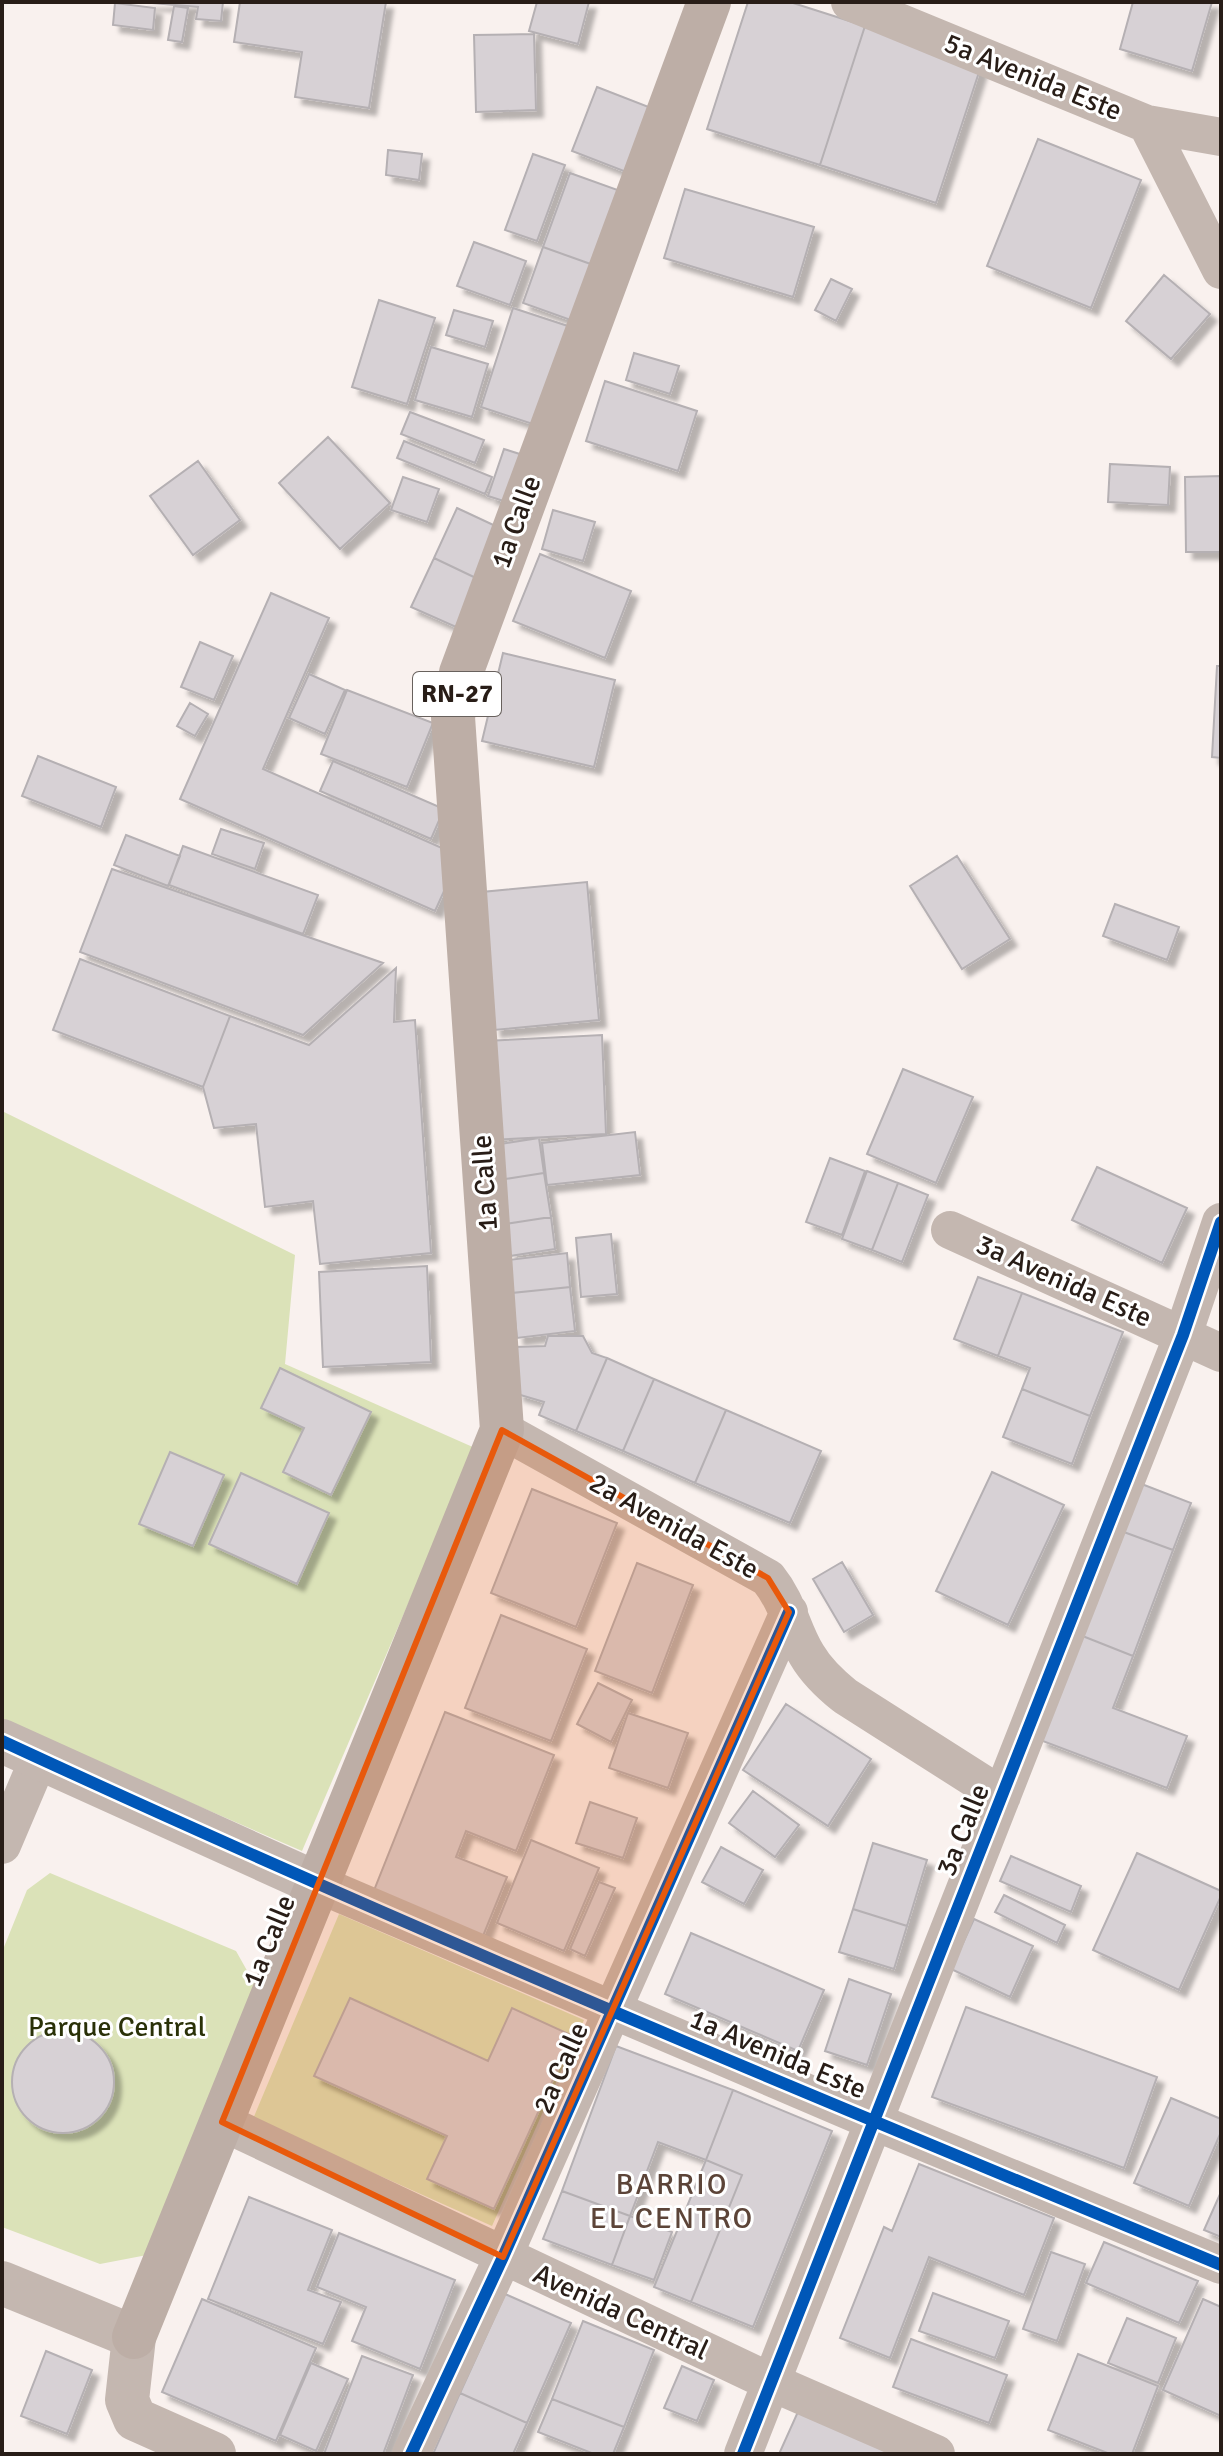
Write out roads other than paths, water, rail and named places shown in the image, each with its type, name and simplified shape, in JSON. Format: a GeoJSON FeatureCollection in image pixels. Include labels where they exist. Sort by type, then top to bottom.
{"type":"FeatureCollection","features":[{"type":"Feature","properties":{"kind":"main road","name":"1a Calle"},"geometry":{"type":"LineString","coordinates":[[134,2337],[502,1430],[453,717],[461,673],[709,2]]}},
{"type":"Feature","properties":{"kind":"street","name":"5a Avenida Este"},"geometry":{"type":"LineString","coordinates":[[850,2],[1147,124],[1221,137]]}},
{"type":"Feature","properties":{"kind":"street"},"geometry":{"type":"LineString","coordinates":[[1147,124],[1221,270]]}},
{"type":"Feature","properties":{"kind":"street","name":"3a Calle"},"geometry":{"type":"LineString","coordinates":[[743,2454],[1183,1335],[1221,1222]]}},
{"type":"Feature","properties":{"kind":"street","name":"3a Avenida Este"},"geometry":{"type":"LineString","coordinates":[[950,1230],[1221,1353]]}},
{"type":"Feature","properties":{"kind":"street","name":"2a Avenida Este"},"geometry":{"type":"LineString","coordinates":[[502,1430],[768,1578],[781,1595],[805,1653],[822,1677],[845,1696],[1002,1796]]}},
{"type":"Feature","properties":{"kind":"street","name":"2a Calle"},"geometry":{"type":"LineString","coordinates":[[411,2454],[503,2257],[789,1612]]}},
{"type":"Feature","properties":{"kind":"street"},"geometry":{"type":"LineString","coordinates":[[2,1845],[21,1750],[318,1884]]}},
{"type":"Feature","properties":{"kind":"street","name":"1a Avenida Este"},"geometry":{"type":"LineString","coordinates":[[318,1884],[873,2121],[1221,2265]]}},
{"type":"Feature","properties":{"kind":"street","name":"Avenida Central"},"geometry":{"type":"LineString","coordinates":[[222,2122],[771,2382],[936,2454]]}},
{"type":"Feature","properties":{"kind":"street"},"geometry":{"type":"LineString","coordinates":[[2,2283],[134,2337],[127,2400],[135,2419],[214,2454]]}},
{"type":"Feature","properties":{"kind":"district","name":"BARRIO EL CENTRO"},"geometry":{"type":"Point","coordinates":[672,2201]}},
{"type":"Feature","properties":{"kind":"park label","name":"Parque Central"},"geometry":{"type":"Point","coordinates":[117,2027]}}]}
